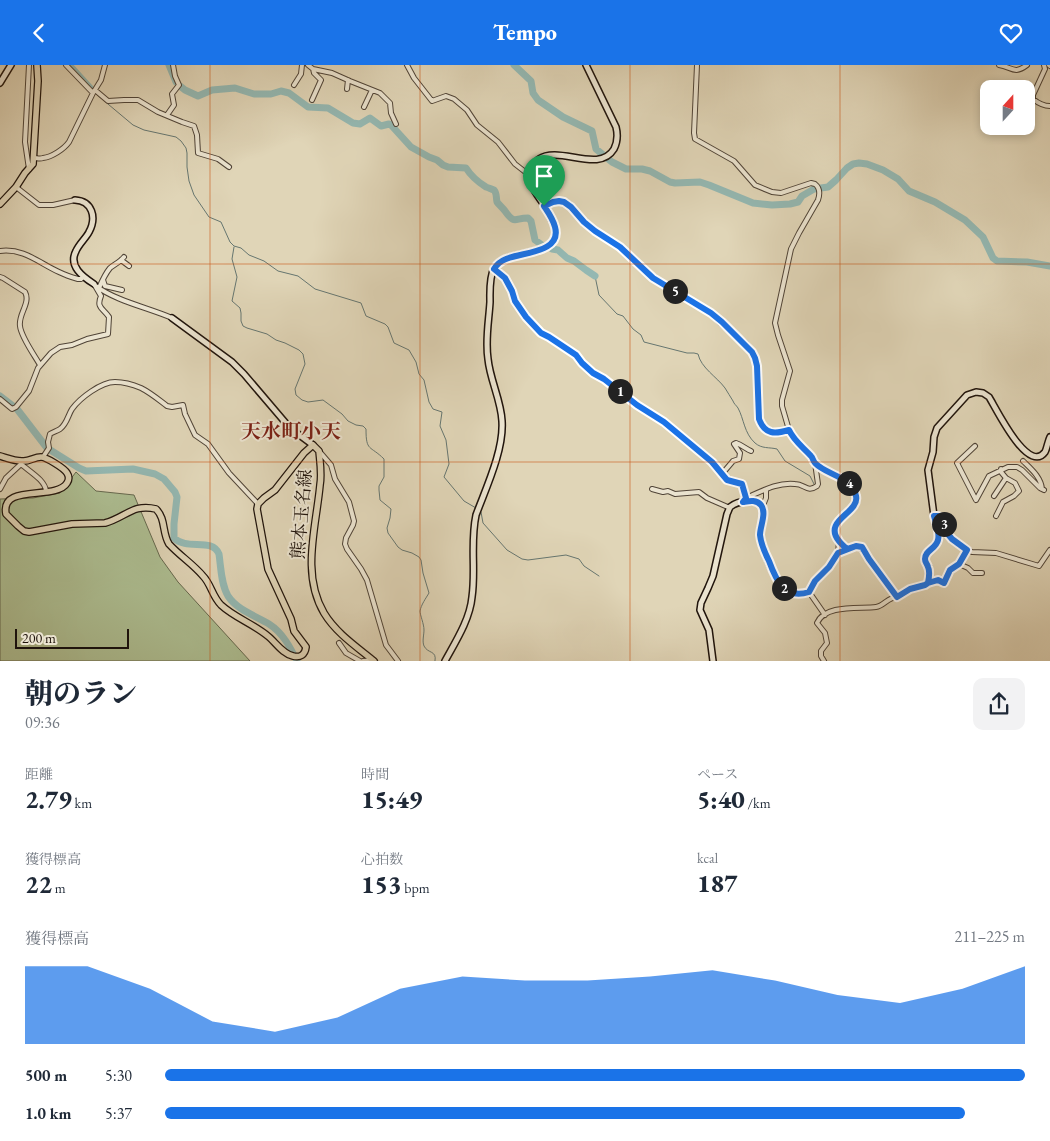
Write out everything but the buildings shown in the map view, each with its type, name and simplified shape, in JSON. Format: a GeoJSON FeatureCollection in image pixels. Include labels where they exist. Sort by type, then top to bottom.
{"type":"FeatureCollection","features":[{"type":"Feature","properties":{"kind":"main road"},"geometry":{"type":"LineString","coordinates":[[0,205],[33,164],[38,81],[37,65]]}},
{"type":"Feature","properties":{"kind":"main road","name":"熊本玉名線"},"geometry":{"type":"LineString","coordinates":[[46,452],[66,472],[68,481],[57,491],[24,494],[8,500],[5,506],[6,513],[24,531],[28,532],[66,525],[105,523],[135,509],[149,507],[156,509],[162,517],[166,539],[169,544],[204,576],[219,603],[227,610],[252,624],[283,650],[295,656],[302,655],[306,647],[294,631],[291,619],[268,569],[257,509],[258,504],[276,490],[294,465],[313,445],[319,451],[321,483],[311,560],[311,575],[315,592],[324,613],[331,622],[373,661]]}},
{"type":"Feature","properties":{"kind":"main road"},"geometry":{"type":"LineString","coordinates":[[0,456],[21,463],[46,452]]}},
{"type":"Feature","properties":{"kind":"street"},"geometry":{"type":"LineString","coordinates":[[0,83],[11,65]]}},
{"type":"Feature","properties":{"kind":"street"},"geometry":{"type":"LineString","coordinates":[[29,169],[25,142],[30,65]]}},
{"type":"Feature","properties":{"kind":"street"},"geometry":{"type":"LineString","coordinates":[[66,65],[94,91],[108,101],[138,100],[158,112],[194,126],[197,135],[198,153],[218,159],[229,167]]}},
{"type":"Feature","properties":{"kind":"street"},"geometry":{"type":"LineString","coordinates":[[34,158],[44,158],[66,146],[101,80],[105,65]]}},
{"type":"Feature","properties":{"kind":"street"},"geometry":{"type":"LineString","coordinates":[[167,115],[174,105],[172,94],[179,85],[173,65]]}},
{"type":"Feature","properties":{"kind":"street"},"geometry":{"type":"LineString","coordinates":[[294,85],[301,74],[302,65]]}},
{"type":"Feature","properties":{"kind":"street"},"geometry":{"type":"LineString","coordinates":[[308,65],[313,69],[332,73],[380,93],[390,103],[391,113],[396,125]]}},
{"type":"Feature","properties":{"kind":"street"},"geometry":{"type":"LineString","coordinates":[[407,65],[414,78],[432,101],[446,96],[454,99],[467,110],[477,125],[498,142],[515,164],[530,175]]}},
{"type":"Feature","properties":{"kind":"street"},"geometry":{"type":"LineString","coordinates":[[446,661],[462,629],[472,599],[472,544],[476,515],[498,452],[502,432],[502,420],[488,357],[491,287],[494,269],[506,259],[543,249],[554,240],[556,233],[555,225],[531,184],[530,175],[539,159],[552,155],[594,159],[611,153],[616,145],[618,135],[616,127],[586,65]]}},
{"type":"Feature","properties":{"kind":"street"},"geometry":{"type":"LineString","coordinates":[[697,65],[695,139],[734,161],[750,181],[772,193],[781,193],[811,183],[819,188],[820,195],[791,249],[775,323],[790,371],[782,406],[793,438],[815,463],[818,484],[814,489],[806,488],[797,483],[776,485],[731,507],[726,514],[713,575],[700,610],[709,630],[713,661]]}},
{"type":"Feature","properties":{"kind":"street"},"geometry":{"type":"LineString","coordinates":[[999,65],[1015,71],[1020,70],[1026,65]]}},
{"type":"Feature","properties":{"kind":"street"},"geometry":{"type":"LineString","coordinates":[[1044,65],[1045,69],[1033,99],[1045,106],[1050,106]]}},
{"type":"Feature","properties":{"kind":"street"},"geometry":{"type":"LineString","coordinates":[[312,100],[321,80],[314,73],[313,69]]}},
{"type":"Feature","properties":{"kind":"street"},"geometry":{"type":"LineString","coordinates":[[347,89],[348,80]]}},
{"type":"Feature","properties":{"kind":"street"},"geometry":{"type":"LineString","coordinates":[[364,107],[372,90]]}},
{"type":"Feature","properties":{"kind":"street"},"geometry":{"type":"LineString","coordinates":[[16,187],[38,205],[53,205],[74,200],[82,201],[92,209],[91,228],[74,254],[75,267],[83,277],[140,307],[172,317],[232,362],[290,429],[313,445]]}},
{"type":"Feature","properties":{"kind":"street"},"geometry":{"type":"LineString","coordinates":[[544,206],[559,201],[568,205],[584,222],[620,247],[653,278],[711,313],[722,322],[745,344],[755,358],[758,377],[759,419],[761,423],[772,432],[778,433],[789,430]]}},
{"type":"Feature","properties":{"kind":"street"},"geometry":{"type":"LineString","coordinates":[[0,251],[24,254],[58,272],[78,279],[83,277]]}},
{"type":"Feature","properties":{"kind":"street"},"geometry":{"type":"LineString","coordinates":[[97,286],[111,267],[123,258],[129,266]]}},
{"type":"Feature","properties":{"kind":"street"},"geometry":{"type":"LineString","coordinates":[[494,269],[505,278],[515,301],[526,317],[541,333],[576,355],[593,373],[664,422],[712,462],[727,480],[742,484],[744,500]]}},
{"type":"Feature","properties":{"kind":"street"},"geometry":{"type":"LineString","coordinates":[[0,277],[3,277],[25,292],[27,296],[20,319],[20,328],[40,365]]}},
{"type":"Feature","properties":{"kind":"street"},"geometry":{"type":"LineString","coordinates":[[103,280],[105,286],[122,290]]}},
{"type":"Feature","properties":{"kind":"street"},"geometry":{"type":"LineString","coordinates":[[0,399],[12,409],[29,391],[40,365],[56,349],[108,334],[109,317],[99,306],[98,303],[101,296],[97,286]]}},
{"type":"Feature","properties":{"kind":"street"},"geometry":{"type":"LineString","coordinates":[[46,452],[50,434],[65,424],[71,410],[87,395],[100,386],[115,382],[123,383],[141,388],[167,406],[183,405],[195,435],[208,444],[229,473],[258,504]]}},
{"type":"Feature","properties":{"kind":"street"},"geometry":{"type":"LineString","coordinates":[[928,583],[929,568],[925,561],[926,556],[938,540],[928,470],[937,428],[967,395],[976,392],[983,393],[989,397],[1016,442],[1030,455],[1040,455],[1045,452],[1050,437]]}},
{"type":"Feature","properties":{"kind":"street"},"geometry":{"type":"LineString","coordinates":[[722,474],[733,461],[739,459],[740,453],[734,444],[740,444],[751,451]]}},
{"type":"Feature","properties":{"kind":"street"},"geometry":{"type":"LineString","coordinates":[[975,446],[957,463],[976,501],[989,475],[1008,467],[1017,467],[1043,490],[1036,475],[1023,461]]}},
{"type":"Feature","properties":{"kind":"street"},"geometry":{"type":"LineString","coordinates":[[319,451],[331,465],[335,479],[349,502],[354,521],[346,538],[347,549],[367,581],[386,645],[398,661]]}},
{"type":"Feature","properties":{"kind":"street"},"geometry":{"type":"LineString","coordinates":[[0,489],[6,478],[21,463],[40,479],[46,486],[46,491]]}},
{"type":"Feature","properties":{"kind":"street"},"geometry":{"type":"LineString","coordinates":[[815,463],[849,483],[856,495],[854,506],[839,520],[834,533],[847,549]]}},
{"type":"Feature","properties":{"kind":"street"},"geometry":{"type":"LineString","coordinates":[[996,516],[1003,503],[1019,491],[1015,483],[1006,478],[1001,469]]}},
{"type":"Feature","properties":{"kind":"street"},"geometry":{"type":"LineString","coordinates":[[994,496],[1006,478]]}},
{"type":"Feature","properties":{"kind":"street"},"geometry":{"type":"LineString","coordinates":[[652,489],[675,494],[699,492],[707,498],[730,508]]}},
{"type":"Feature","properties":{"kind":"street"},"geometry":{"type":"LineString","coordinates":[[762,508],[766,498],[766,490]]}},
{"type":"Feature","properties":{"kind":"street"},"geometry":{"type":"LineString","coordinates":[[744,500],[760,503],[764,511],[760,533],[762,544],[778,582],[792,593],[809,592]]}},
{"type":"Feature","properties":{"kind":"street"},"geometry":{"type":"LineString","coordinates":[[934,516],[942,518],[947,533],[952,539],[972,552],[996,553],[1039,566],[1050,550]]}},
{"type":"Feature","properties":{"kind":"street"},"geometry":{"type":"LineString","coordinates":[[809,592],[815,581],[829,567],[838,553],[839,541]]}},
{"type":"Feature","properties":{"kind":"street"},"geometry":{"type":"LineString","coordinates":[[838,553],[856,546],[862,547],[897,597]]}},
{"type":"Feature","properties":{"kind":"street"},"geometry":{"type":"LineString","coordinates":[[824,661],[821,651],[827,643],[824,633],[817,623],[819,619],[842,609],[878,607],[910,589],[938,580],[944,583],[950,570],[959,564],[967,550]]}},
{"type":"Feature","properties":{"kind":"street"},"geometry":{"type":"LineString","coordinates":[[959,564],[968,568],[973,573],[982,573]]}},
{"type":"Feature","properties":{"kind":"street"},"geometry":{"type":"LineString","coordinates":[[809,592],[825,615]]}},
{"type":"Feature","properties":{"kind":"street"},"geometry":{"type":"LineString","coordinates":[[338,643],[346,653],[361,661],[373,661]]}},
{"type":"Feature","properties":{"kind":"green space"},"geometry":{"type":"Polygon","coordinates":[[[76,472],[96,491],[134,495],[160,557],[178,582],[250,661],[0,661],[0,499],[33,498],[60,493],[76,472]]]}},
{"type":"Feature","properties":{"kind":"waterway"},"geometry":{"type":"LineString","coordinates":[[69,65],[92,90]]}},
{"type":"Feature","properties":{"kind":"waterway"},"geometry":{"type":"LineString","coordinates":[[169,65],[176,82]]}},
{"type":"Feature","properties":{"kind":"waterway"},"geometry":{"type":"LineString","coordinates":[[514,65],[531,81],[533,93],[538,100],[563,117],[592,131],[596,149],[612,162],[626,169],[650,171],[675,183],[700,182],[753,203],[772,205],[798,202],[802,196],[814,189],[828,187],[853,164],[867,164],[883,170],[898,179],[909,191],[935,202],[965,220],[983,237],[993,258],[997,261],[1027,262],[1050,266]]}},
{"type":"Feature","properties":{"kind":"waterway"},"geometry":{"type":"LineString","coordinates":[[180,86],[198,96],[212,90],[235,88],[254,94],[271,94],[281,91],[289,93],[308,107],[328,108],[353,123],[360,124],[370,118],[381,126],[389,124],[411,147],[448,167],[466,168],[480,183],[494,190],[497,202],[511,218],[515,220],[528,218],[531,221],[535,240],[542,245]]}},
{"type":"Feature","properties":{"kind":"waterway"},"geometry":{"type":"LineString","coordinates":[[96,94],[133,125],[144,130],[176,137],[181,141],[186,148],[189,181],[194,195],[209,217],[221,222],[230,242],[234,246],[264,261],[278,271],[298,276],[315,289],[361,303],[366,316],[388,327],[394,343],[409,350],[416,362],[433,409],[442,412],[440,426],[446,440],[449,464],[444,477],[464,501],[476,508]]}},
{"type":"Feature","properties":{"kind":"waterway"},"geometry":{"type":"LineString","coordinates":[[234,247],[232,259],[237,277],[232,301],[240,308],[243,326],[267,334],[299,350],[303,354],[305,364],[295,389],[296,395],[308,402],[323,400],[342,414],[348,421],[363,426],[366,429],[368,445],[384,459],[384,477],[379,490],[380,500],[391,509],[387,528],[388,533],[398,547],[412,553],[421,560],[429,593],[420,611],[424,628],[423,644],[435,655],[435,661]]}},
{"type":"Feature","properties":{"kind":"waterway"},"geometry":{"type":"LineString","coordinates":[[552,249],[558,250],[595,276]]}},
{"type":"Feature","properties":{"kind":"waterway"},"geometry":{"type":"LineString","coordinates":[[595,276],[599,295],[617,314],[623,316],[633,329],[641,335],[644,342],[698,354],[702,364],[722,384],[738,408],[751,439],[760,446],[777,449],[785,461],[810,476],[814,484]]}},
{"type":"Feature","properties":{"kind":"waterway"},"geometry":{"type":"LineString","coordinates":[[0,396],[17,409],[47,448],[79,468],[86,471],[133,469],[155,474],[164,479],[177,497],[174,538],[186,544],[205,545],[216,549],[219,554],[223,581],[228,596],[236,605],[269,624],[278,632],[289,646],[297,661]]}},
{"type":"Feature","properties":{"kind":"waterway"},"geometry":{"type":"LineString","coordinates":[[479,510],[483,523],[507,550],[522,559],[528,560],[566,555],[579,559],[584,566],[599,576]]}},
{"type":"Feature","properties":{"kind":"district","name":"天水町小天"},"geometry":{"type":"Point","coordinates":[291,431]}},
{"type":"Feature","properties":{"kind":"route"},"geometry":{"type":"LineString","coordinates":[[544,206],[553,202],[564,202],[584,222],[620,247],[653,278],[711,313],[745,344],[752,352],[757,366],[759,419],[761,423],[768,431],[772,432],[778,433],[789,430],[793,438],[815,463],[849,483],[857,497],[856,502],[839,520],[834,533],[847,549],[856,546],[862,547],[869,559],[897,597],[910,589],[925,585],[938,580],[944,583],[950,570],[959,564],[967,550],[947,533],[942,518],[934,516],[938,540],[926,556],[925,561],[929,568],[928,583],[925,585],[910,589],[897,597],[862,547],[856,546],[838,553],[829,567],[815,581],[809,592],[792,593],[782,587],[774,574],[762,544],[760,533],[764,511],[760,503],[756,501],[743,502],[746,498],[742,484],[723,477],[718,467],[664,422],[593,373],[576,355],[541,333],[526,317],[515,301],[505,278],[494,269],[506,259],[543,249],[554,240],[556,233],[555,225],[544,206]]}}]}
